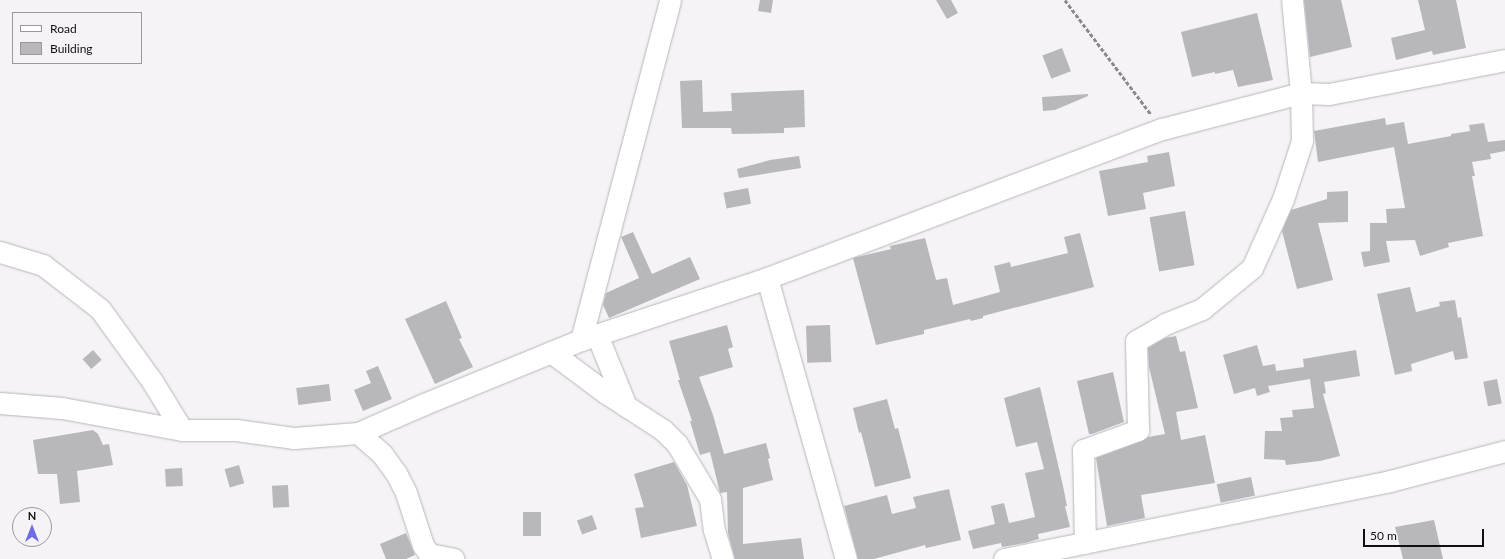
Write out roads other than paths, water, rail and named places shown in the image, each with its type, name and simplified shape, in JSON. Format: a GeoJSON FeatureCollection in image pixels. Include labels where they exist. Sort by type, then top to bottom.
{"type":"FeatureCollection","features":[{"type":"Feature","properties":{"kind":"street"},"geometry":{"type":"LineString","coordinates":[[626,406],[589,338],[670,0]]}},
{"type":"Feature","properties":{"kind":"street"},"geometry":{"type":"LineString","coordinates":[[1086,543],[1083,450],[1138,430],[1136,341],[1165,324],[1202,310],[1252,268],[1283,199],[1302,141],[1301,93],[1292,0]]}},
{"type":"Feature","properties":{"kind":"street"},"geometry":{"type":"LineString","coordinates":[[0,403],[62,408],[182,430],[236,430],[294,438],[358,433],[424,404],[589,338],[767,278],[1162,129],[1301,93],[1329,94],[1505,60]]}},
{"type":"Feature","properties":{"kind":"street"},"geometry":{"type":"LineString","coordinates":[[0,252],[43,265],[100,309],[152,381],[182,430]]}},
{"type":"Feature","properties":{"kind":"street"},"geometry":{"type":"LineString","coordinates":[[767,278],[846,559]]}},
{"type":"Feature","properties":{"kind":"street"},"geometry":{"type":"LineString","coordinates":[[552,352],[626,406],[663,430],[677,444],[710,499],[714,530],[723,559]]}},
{"type":"Feature","properties":{"kind":"street"},"geometry":{"type":"LineString","coordinates":[[358,433],[382,454],[396,473],[406,493],[423,545],[429,554],[454,559]]}},
{"type":"Feature","properties":{"kind":"street"},"geometry":{"type":"LineString","coordinates":[[1004,559],[1390,481],[1505,451]]}}]}
